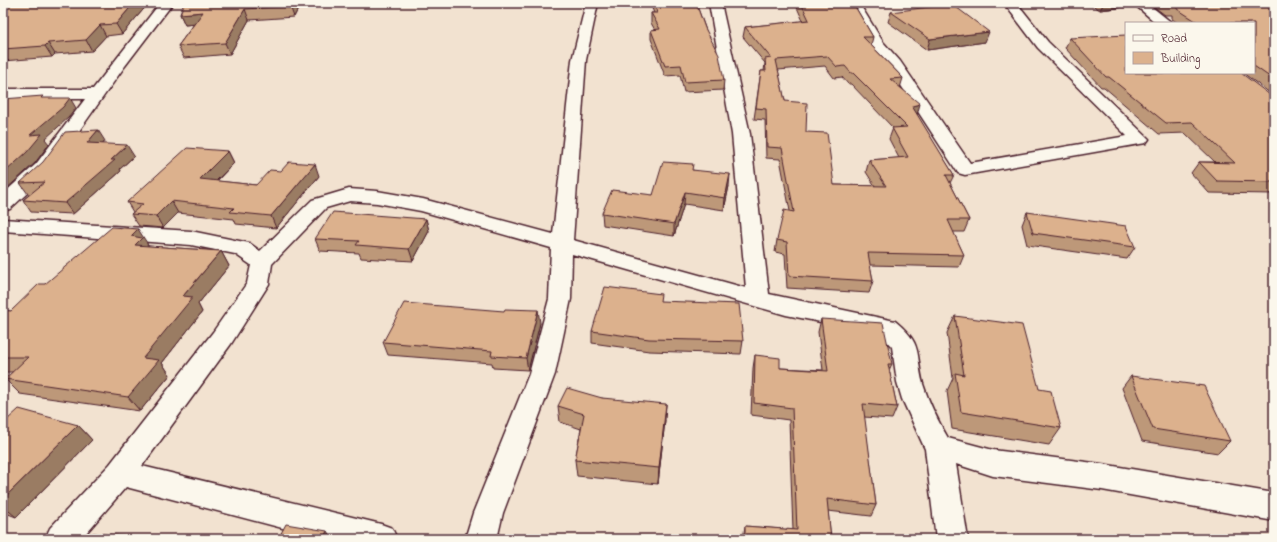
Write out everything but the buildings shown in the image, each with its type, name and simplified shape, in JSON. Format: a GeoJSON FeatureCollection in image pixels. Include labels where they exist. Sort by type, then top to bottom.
{"type":"FeatureCollection","features":[{"type":"Feature","properties":{"kind":"street"},"geometry":{"type":"LineString","coordinates":[[3,204],[43,168],[167,3]]}},
{"type":"Feature","properties":{"kind":"street"},"geometry":{"type":"LineString","coordinates":[[481,539],[488,513],[542,374],[560,300],[562,245],[579,60],[592,3]]}},
{"type":"Feature","properties":{"kind":"street"},"geometry":{"type":"LineString","coordinates":[[715,3],[741,134],[758,299]]}},
{"type":"Feature","properties":{"kind":"street"},"geometry":{"type":"LineString","coordinates":[[853,3],[877,44],[896,64],[965,170],[1140,139],[1043,45],[1010,3]]}},
{"type":"Feature","properties":{"kind":"street"},"geometry":{"type":"LineString","coordinates":[[1139,3],[1164,22]]}},
{"type":"Feature","properties":{"kind":"street"},"geometry":{"type":"LineString","coordinates":[[3,94],[98,94]]}},
{"type":"Feature","properties":{"kind":"street"},"geometry":{"type":"LineString","coordinates":[[61,539],[120,473],[222,338],[258,284],[262,262],[319,204],[349,196],[378,197],[422,205],[786,307],[887,327],[899,337],[907,350],[910,381],[925,425],[939,447],[952,539]]}},
{"type":"Feature","properties":{"kind":"street"},"geometry":{"type":"LineString","coordinates":[[3,224],[36,228],[191,238],[241,248],[262,262]]}},
{"type":"Feature","properties":{"kind":"street"},"geometry":{"type":"LineString","coordinates":[[939,447],[993,463],[1102,477],[1274,508]]}},
{"type":"Feature","properties":{"kind":"street"},"geometry":{"type":"LineString","coordinates":[[120,473],[381,539]]}}]}
